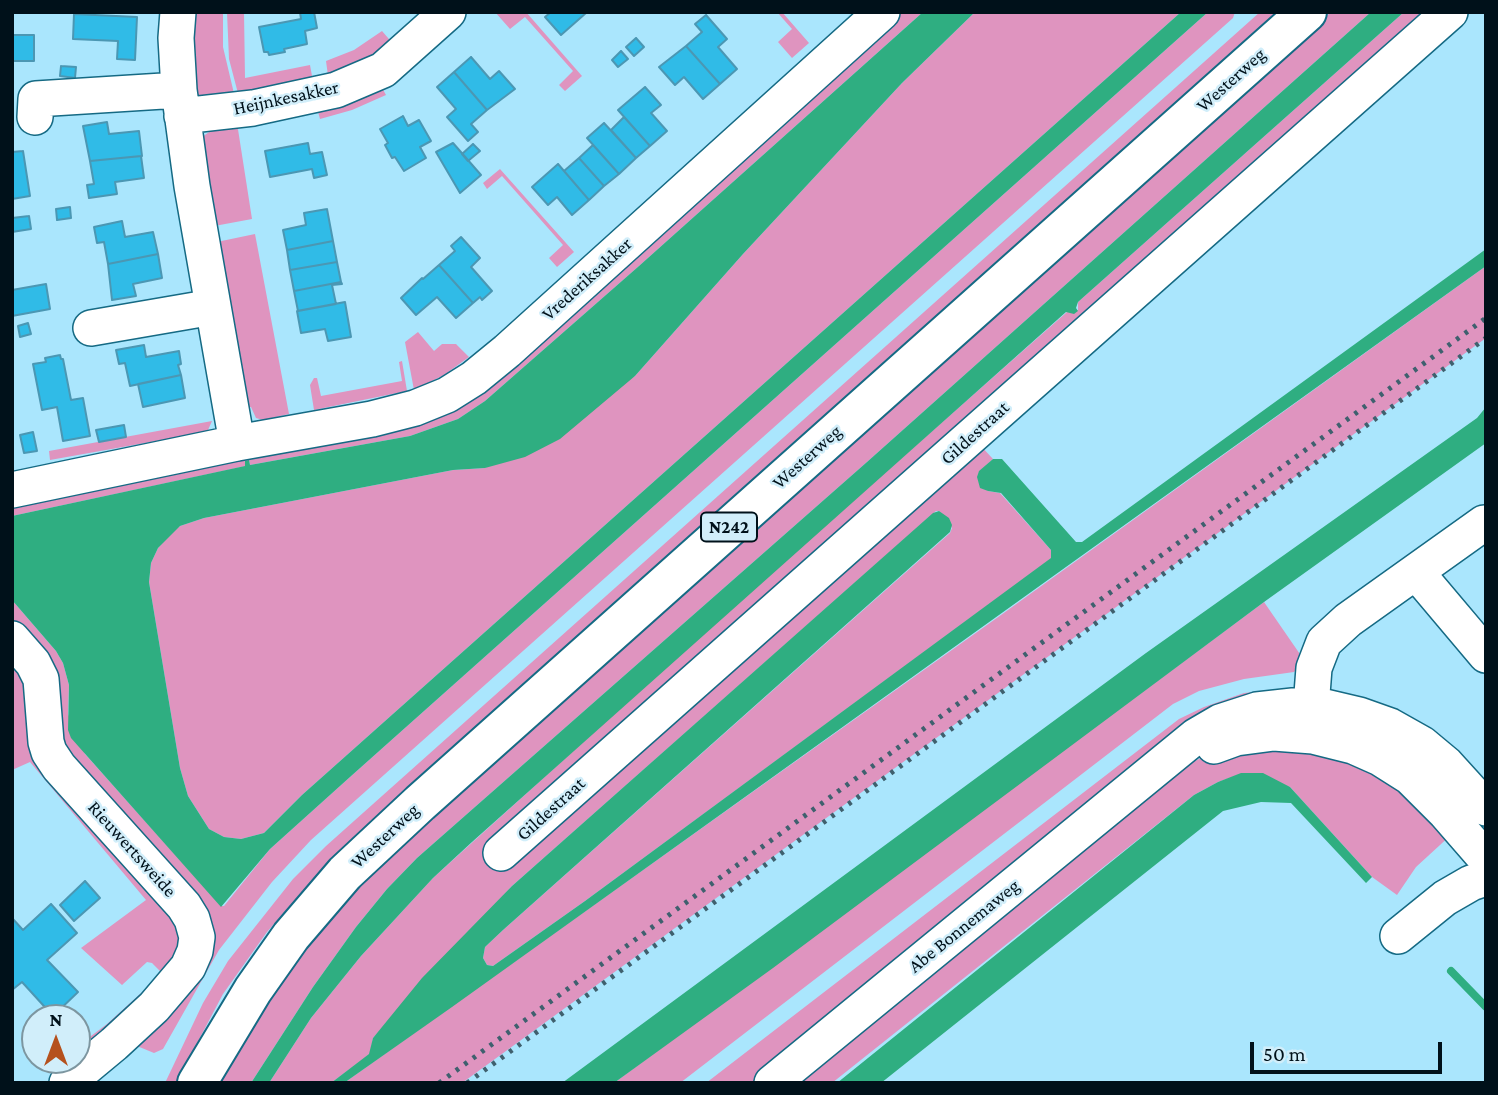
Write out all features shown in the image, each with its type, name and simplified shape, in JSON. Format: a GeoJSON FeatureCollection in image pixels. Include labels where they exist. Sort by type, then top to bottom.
{"type":"FeatureCollection","features":[{"type":"Feature","properties":{"kind":"main road","name":"Westerweg"},"geometry":{"type":"LineString","coordinates":[[197,1083],[225,1032],[268,968],[291,936],[345,873],[441,784],[1307,12]]}},
{"type":"Feature","properties":{"kind":"street"},"geometry":{"type":"LineString","coordinates":[[178,12],[176,38],[181,103],[192,186],[237,443]]}},
{"type":"Feature","properties":{"kind":"street","name":"Heijnkesakker"},"geometry":{"type":"LineString","coordinates":[[181,103],[287,102],[356,82],[383,69],[448,12]]}},
{"type":"Feature","properties":{"kind":"street","name":"Vrederiksakker"},"geometry":{"type":"LineString","coordinates":[[12,490],[237,443],[372,419],[411,410],[447,396],[474,378],[882,12]]}},
{"type":"Feature","properties":{"kind":"street","name":"Gildestraat"},"geometry":{"type":"LineString","coordinates":[[501,853],[1450,12]]}},
{"type":"Feature","properties":{"kind":"street"},"geometry":{"type":"LineString","coordinates":[[36,108],[181,103]]}},
{"type":"Feature","properties":{"kind":"street"},"geometry":{"type":"LineString","coordinates":[[91,328],[213,307]]}},
{"type":"Feature","properties":{"kind":"street"},"geometry":{"type":"LineString","coordinates":[[1311,706],[1314,668],[1324,642],[1348,620],[1485,523]]}},
{"type":"Feature","properties":{"kind":"street"},"geometry":{"type":"LineString","coordinates":[[1416,572],[1486,655]]}},
{"type":"Feature","properties":{"kind":"street","name":"Rieuwertsweide"},"geometry":{"type":"LineString","coordinates":[[12,639],[33,663],[41,679],[46,742],[58,767],[184,906],[196,931],[195,951],[188,967],[154,1007],[67,1083]]}},
{"type":"Feature","properties":{"kind":"street","name":"Abe Bonnemaweg"},"geometry":{"type":"LineString","coordinates":[[772,1083],[1196,736],[1220,722],[1257,710],[1293,706],[1311,706],[1359,715],[1390,726],[1422,744],[1446,764],[1486,808]]}},
{"type":"Feature","properties":{"kind":"street","name":"Abe Bonnemaweg"},"geometry":{"type":"LineString","coordinates":[[1156,769],[1236,738],[1274,733],[1313,736],[1353,746],[1380,758],[1410,777],[1486,859]]}},
{"type":"Feature","properties":{"kind":"street"},"geometry":{"type":"LineString","coordinates":[[1398,936],[1444,898],[1486,878]]}},
{"type":"Feature","properties":{"kind":"shaded area"},"geometry":{"type":"Polygon","coordinates":[[[191,12],[223,12],[223,47],[236,102],[201,97],[196,92],[191,12]]]}},
{"type":"Feature","properties":{"kind":"shaded area"},"geometry":{"type":"Polygon","coordinates":[[[227,12],[244,12],[245,78],[310,65],[314,87],[240,101],[229,59],[227,12]]]}},
{"type":"Feature","properties":{"kind":"shaded area"},"geometry":{"type":"Polygon","coordinates":[[[495,12],[526,12],[582,76],[565,91],[559,85],[573,71],[525,17],[510,29],[495,12]]]}},
{"type":"Feature","properties":{"kind":"shaded area"},"geometry":{"type":"Polygon","coordinates":[[[777,12],[782,12],[809,43],[792,58],[778,42],[792,29],[777,12]]]}},
{"type":"Feature","properties":{"kind":"shaded area"},"geometry":{"type":"Polygon","coordinates":[[[902,12],[923,12],[485,401],[458,419],[410,436],[250,465],[249,460],[245,461],[246,466],[12,516],[12,498],[378,428],[696,194],[902,12]]]}},
{"type":"Feature","properties":{"kind":"shaded area"},"geometry":{"type":"Polygon","coordinates":[[[923,12],[975,12],[902,83],[743,254],[635,376],[560,439],[525,457],[485,468],[453,470],[204,518],[180,526],[158,548],[151,563],[149,582],[180,768],[188,796],[209,829],[224,837],[241,839],[264,833],[302,795],[1181,12],[1208,12],[270,849],[221,907],[71,738],[68,730],[69,685],[63,663],[56,651],[12,600],[12,516],[245,466],[245,461],[249,460],[250,465],[410,436],[458,419],[485,401],[923,12]]]}},
{"type":"Feature","properties":{"kind":"shaded area"},"geometry":{"type":"Polygon","coordinates":[[[975,12],[1181,12],[302,795],[264,833],[241,839],[224,837],[209,829],[188,796],[180,768],[149,582],[151,563],[158,548],[171,533],[180,526],[204,518],[453,470],[485,468],[635,376],[743,254],[902,83],[975,12]]]}},
{"type":"Feature","properties":{"kind":"shaded area"},"geometry":{"type":"Polygon","coordinates":[[[1208,12],[1235,12],[1233,18],[311,840],[272,882],[219,950],[163,1049],[154,1053],[137,1046],[201,953],[62,757],[12,627],[12,600],[56,651],[63,663],[69,685],[68,714],[85,754],[221,906],[224,906],[270,849],[1208,12]]]}},
{"type":"Feature","properties":{"kind":"shaded area"},"geometry":{"type":"Polygon","coordinates":[[[1260,12],[1284,12],[357,838],[307,886],[267,932],[223,994],[176,1083],[165,1083],[203,1003],[228,961],[293,879],[326,846],[1260,12]]]}},
{"type":"Feature","properties":{"kind":"shaded area"},"geometry":{"type":"Polygon","coordinates":[[[1331,12],[1371,12],[867,462],[417,858],[356,927],[313,987],[251,1083],[215,1083],[252,1014],[340,904],[450,793],[1064,253],[1331,12]]]}},
{"type":"Feature","properties":{"kind":"shaded area"},"geometry":{"type":"Polygon","coordinates":[[[1371,12],[1404,12],[1078,302],[1078,311],[1074,314],[1066,312],[433,878],[361,956],[311,1018],[269,1083],[251,1083],[313,987],[356,927],[417,858],[867,462],[1371,12]]]}},
{"type":"Feature","properties":{"kind":"shaded area"},"geometry":{"type":"Polygon","coordinates":[[[1404,12],[1433,12],[980,445],[993,459],[979,472],[978,480],[981,486],[988,491],[1000,493],[1051,550],[1052,558],[585,901],[493,966],[487,965],[483,958],[485,947],[503,930],[950,533],[952,528],[939,511],[936,511],[512,886],[373,1038],[370,1054],[331,1083],[269,1083],[311,1018],[361,956],[433,878],[717,621],[1067,312],[1078,310],[1078,302],[1404,12]]]}},
{"type":"Feature","properties":{"kind":"shaded area"},"geometry":{"type":"Polygon","coordinates":[[[382,31],[395,46],[329,83],[326,61],[354,50],[382,31]]]}},
{"type":"Feature","properties":{"kind":"shaded area"},"geometry":{"type":"Polygon","coordinates":[[[380,84],[386,95],[352,110],[320,119],[317,108],[380,84]]]}},
{"type":"Feature","properties":{"kind":"shaded area"},"geometry":{"type":"Polygon","coordinates":[[[237,123],[252,219],[209,227],[202,137],[215,128],[237,123]]]}},
{"type":"Feature","properties":{"kind":"shaded area"},"geometry":{"type":"Polygon","coordinates":[[[500,169],[574,252],[557,267],[549,258],[563,245],[502,176],[487,189],[483,183],[500,169]]]}},
{"type":"Feature","properties":{"kind":"shaded area"},"geometry":{"type":"Polygon","coordinates":[[[255,234],[289,414],[263,420],[256,418],[251,407],[243,408],[212,243],[255,234]]]}},
{"type":"Feature","properties":{"kind":"shaded area"},"geometry":{"type":"Polygon","coordinates":[[[1486,249],[1486,266],[452,1007],[344,1083],[331,1083],[369,1054],[373,1038],[422,978],[512,886],[933,513],[939,511],[949,518],[952,525],[950,532],[503,930],[485,947],[483,958],[487,965],[493,966],[585,901],[1051,558],[1051,550],[1001,493],[980,488],[977,477],[979,471],[993,459],[1002,459],[1076,542],[1082,542],[1486,249]]]}},
{"type":"Feature","properties":{"kind":"shaded area"},"geometry":{"type":"Polygon","coordinates":[[[1486,266],[1486,338],[462,1083],[344,1083],[1001,615],[1486,266]]]}},
{"type":"Feature","properties":{"kind":"shaded area"},"geometry":{"type":"Polygon","coordinates":[[[418,332],[434,351],[442,344],[456,344],[469,357],[444,375],[414,390],[405,342],[418,332]]]}},
{"type":"Feature","properties":{"kind":"shaded area"},"geometry":{"type":"Polygon","coordinates":[[[402,361],[407,391],[314,410],[310,385],[314,378],[317,378],[321,396],[402,381],[399,362],[402,361]]]}},
{"type":"Feature","properties":{"kind":"shaded area"},"geometry":{"type":"Polygon","coordinates":[[[1486,407],[1486,443],[1264,602],[773,968],[614,1083],[562,1083],[1146,653],[1477,418],[1486,407]]]}},
{"type":"Feature","properties":{"kind":"shaded area"},"geometry":{"type":"Polygon","coordinates":[[[212,421],[208,430],[201,433],[50,460],[49,451],[212,421]]]}},
{"type":"Feature","properties":{"kind":"shaded area"},"geometry":{"type":"Polygon","coordinates":[[[1264,602],[1304,660],[1294,672],[1244,679],[1199,691],[1173,704],[680,1083],[614,1083],[1264,602]]]}},
{"type":"Feature","properties":{"kind":"shaded area"},"geometry":{"type":"Polygon","coordinates":[[[12,652],[18,659],[34,730],[180,915],[180,961],[91,1043],[91,1036],[160,976],[161,972],[147,962],[122,985],[81,948],[146,900],[30,762],[12,770],[12,652]]]}},
{"type":"Feature","properties":{"kind":"shaded area"},"geometry":{"type":"Polygon","coordinates":[[[1285,689],[1107,794],[751,1083],[706,1083],[1179,719],[1244,693],[1285,689]]]}},
{"type":"Feature","properties":{"kind":"shaded area"},"geometry":{"type":"Polygon","coordinates":[[[1248,741],[1370,763],[1452,834],[1416,867],[1397,895],[1372,877],[1290,787],[1241,774],[1218,782],[1194,795],[832,1083],[792,1083],[1173,772],[1211,753],[1248,741]]]}},
{"type":"Feature","properties":{"kind":"shaded area"},"geometry":{"type":"Polygon","coordinates":[[[1241,773],[1263,773],[1290,787],[1372,877],[1366,883],[1291,803],[1261,802],[1223,811],[881,1083],[837,1083],[1194,795],[1241,773]]]}},
{"type":"Feature","properties":{"kind":"building"},"geometry":{"type":"Polygon","coordinates":[[[300,12],[314,12],[317,28],[305,31],[307,44],[269,55],[264,52],[259,27],[301,19],[300,12]]]}},
{"type":"Feature","properties":{"kind":"building"},"geometry":{"type":"Polygon","coordinates":[[[551,12],[586,13],[561,35],[545,17],[551,12]]]}},
{"type":"Feature","properties":{"kind":"building"},"geometry":{"type":"Polygon","coordinates":[[[74,14],[137,17],[135,60],[117,59],[118,41],[73,39],[74,14]]]}},
{"type":"Feature","properties":{"kind":"building"},"geometry":{"type":"Polygon","coordinates":[[[706,15],[727,39],[718,47],[737,69],[720,84],[686,46],[702,32],[695,24],[706,15]]]}},
{"type":"Feature","properties":{"kind":"building"},"geometry":{"type":"Polygon","coordinates":[[[12,35],[34,35],[34,61],[12,61],[12,35]]]}},
{"type":"Feature","properties":{"kind":"building"},"geometry":{"type":"Polygon","coordinates":[[[636,38],[644,47],[634,56],[626,47],[636,38]]]}},
{"type":"Feature","properties":{"kind":"building"},"geometry":{"type":"Polygon","coordinates":[[[686,46],[720,84],[703,99],[684,77],[675,85],[659,67],[686,46]]]}},
{"type":"Feature","properties":{"kind":"building"},"geometry":{"type":"Polygon","coordinates":[[[621,51],[628,59],[618,67],[612,60],[621,51]]]}},
{"type":"Feature","properties":{"kind":"building"},"geometry":{"type":"Polygon","coordinates":[[[471,57],[490,79],[499,71],[515,89],[487,110],[454,72],[471,57]]]}},
{"type":"Feature","properties":{"kind":"building"},"geometry":{"type":"Polygon","coordinates":[[[61,66],[76,67],[75,78],[60,76],[61,66]]]}},
{"type":"Feature","properties":{"kind":"building"},"geometry":{"type":"Polygon","coordinates":[[[454,72],[487,110],[471,124],[478,132],[468,141],[447,117],[456,109],[437,87],[454,72]]]}},
{"type":"Feature","properties":{"kind":"building"},"geometry":{"type":"Polygon","coordinates":[[[645,87],[661,105],[651,113],[667,131],[650,146],[618,110],[645,87]]]}},
{"type":"Feature","properties":{"kind":"building"},"geometry":{"type":"Polygon","coordinates":[[[403,116],[408,126],[419,120],[431,141],[420,147],[426,158],[404,171],[395,157],[392,158],[380,129],[403,116]]]}},
{"type":"Feature","properties":{"kind":"building"},"geometry":{"type":"Polygon","coordinates":[[[624,117],[650,146],[636,158],[611,130],[624,117]]]}},
{"type":"Feature","properties":{"kind":"building"},"geometry":{"type":"Polygon","coordinates":[[[107,122],[109,134],[139,131],[142,156],[90,161],[83,126],[107,122]]]}},
{"type":"Feature","properties":{"kind":"building"},"geometry":{"type":"Polygon","coordinates":[[[604,123],[636,158],[619,174],[587,138],[604,123]]]}},
{"type":"Feature","properties":{"kind":"building"},"geometry":{"type":"Polygon","coordinates":[[[308,143],[310,154],[322,152],[327,175],[314,178],[312,169],[270,177],[265,151],[308,143]]]}},
{"type":"Feature","properties":{"kind":"building"},"geometry":{"type":"Polygon","coordinates":[[[453,143],[481,175],[460,193],[436,152],[453,143]]]}},
{"type":"Feature","properties":{"kind":"building"},"geometry":{"type":"Polygon","coordinates":[[[473,144],[480,151],[468,161],[462,154],[473,144]]]}},
{"type":"Feature","properties":{"kind":"building"},"geometry":{"type":"Polygon","coordinates":[[[593,145],[619,174],[604,186],[579,158],[593,145]]]}},
{"type":"Feature","properties":{"kind":"building"},"geometry":{"type":"Polygon","coordinates":[[[23,151],[30,196],[12,199],[12,152],[23,151]]]}},
{"type":"Feature","properties":{"kind":"building"},"geometry":{"type":"Polygon","coordinates":[[[141,156],[144,178],[115,182],[117,194],[89,198],[87,185],[94,184],[90,161],[141,156]]]}},
{"type":"Feature","properties":{"kind":"building"},"geometry":{"type":"Polygon","coordinates":[[[579,158],[604,186],[589,200],[564,171],[579,158]]]}},
{"type":"Feature","properties":{"kind":"building"},"geometry":{"type":"Polygon","coordinates":[[[558,164],[589,200],[572,215],[557,197],[548,205],[532,187],[558,164]]]}},
{"type":"Feature","properties":{"kind":"building"},"geometry":{"type":"Polygon","coordinates":[[[70,207],[71,218],[57,220],[56,209],[70,207]]]}},
{"type":"Feature","properties":{"kind":"building"},"geometry":{"type":"Polygon","coordinates":[[[327,209],[333,241],[287,250],[283,230],[306,225],[304,213],[327,209]]]}},
{"type":"Feature","properties":{"kind":"building"},"geometry":{"type":"Polygon","coordinates":[[[29,216],[31,229],[12,232],[12,218],[29,216]]]}},
{"type":"Feature","properties":{"kind":"building"},"geometry":{"type":"Polygon","coordinates":[[[122,221],[125,237],[153,232],[158,254],[108,264],[104,242],[97,243],[94,227],[122,221]]]}},
{"type":"Feature","properties":{"kind":"building"},"geometry":{"type":"Polygon","coordinates":[[[461,237],[480,258],[471,267],[492,291],[482,300],[480,297],[473,303],[439,265],[455,251],[451,246],[461,237]]]}},
{"type":"Feature","properties":{"kind":"building"},"geometry":{"type":"Polygon","coordinates":[[[333,241],[337,262],[290,270],[287,250],[333,241]]]}},
{"type":"Feature","properties":{"kind":"building"},"geometry":{"type":"Polygon","coordinates":[[[158,254],[162,278],[133,284],[136,296],[112,300],[108,264],[158,254]]]}},
{"type":"Feature","properties":{"kind":"building"},"geometry":{"type":"Polygon","coordinates":[[[337,262],[341,282],[294,291],[290,270],[337,262]]]}},
{"type":"Feature","properties":{"kind":"building"},"geometry":{"type":"Polygon","coordinates":[[[439,265],[473,303],[456,318],[437,297],[416,315],[401,298],[439,265]]]}},
{"type":"Feature","properties":{"kind":"building"},"geometry":{"type":"Polygon","coordinates":[[[341,282],[342,284],[332,285],[336,304],[298,311],[294,291],[341,282]]]}},
{"type":"Feature","properties":{"kind":"building"},"geometry":{"type":"Polygon","coordinates":[[[46,284],[50,309],[12,316],[12,290],[46,284]]]}},
{"type":"Feature","properties":{"kind":"building"},"geometry":{"type":"Polygon","coordinates":[[[345,302],[351,337],[328,341],[325,329],[301,333],[297,311],[345,302]]]}},
{"type":"Feature","properties":{"kind":"building"},"geometry":{"type":"Polygon","coordinates":[[[28,323],[31,334],[20,337],[18,326],[28,323]]]}},
{"type":"Feature","properties":{"kind":"building"},"geometry":{"type":"Polygon","coordinates":[[[144,345],[146,357],[179,351],[181,364],[178,365],[181,375],[130,386],[125,363],[119,364],[116,350],[144,345]]]}},
{"type":"Feature","properties":{"kind":"building"},"geometry":{"type":"Polygon","coordinates":[[[60,355],[71,400],[83,398],[90,436],[63,441],[57,407],[42,410],[33,364],[46,362],[45,358],[60,355]]]}},
{"type":"Feature","properties":{"kind":"building"},"geometry":{"type":"Polygon","coordinates":[[[181,375],[185,398],[143,407],[138,384],[181,375]]]}},
{"type":"Feature","properties":{"kind":"building"},"geometry":{"type":"Polygon","coordinates":[[[124,425],[126,437],[99,442],[96,430],[124,425]]]}},
{"type":"Feature","properties":{"kind":"building"},"geometry":{"type":"Polygon","coordinates":[[[33,432],[37,451],[24,453],[20,435],[33,432]]]}},
{"type":"Feature","properties":{"kind":"building"},"geometry":{"type":"Polygon","coordinates":[[[85,881],[100,898],[74,921],[60,905],[85,881]]]}},
{"type":"Feature","properties":{"kind":"building"},"geometry":{"type":"Polygon","coordinates":[[[51,904],[77,933],[47,960],[78,992],[66,1004],[42,1004],[22,982],[12,990],[12,918],[23,930],[51,904]]]}},
{"type":"Feature","properties":{"kind":"waterway"},"geometry":{"type":"LineString","coordinates":[[1451,971],[1486,1007]]}},
{"type":"Feature","properties":{"kind":"railway"},"geometry":{"type":"LineString","coordinates":[[439,1083],[1486,318]]}},
{"type":"Feature","properties":{"kind":"railway"},"geometry":{"type":"LineString","coordinates":[[467,1083],[1486,338]]}}]}
